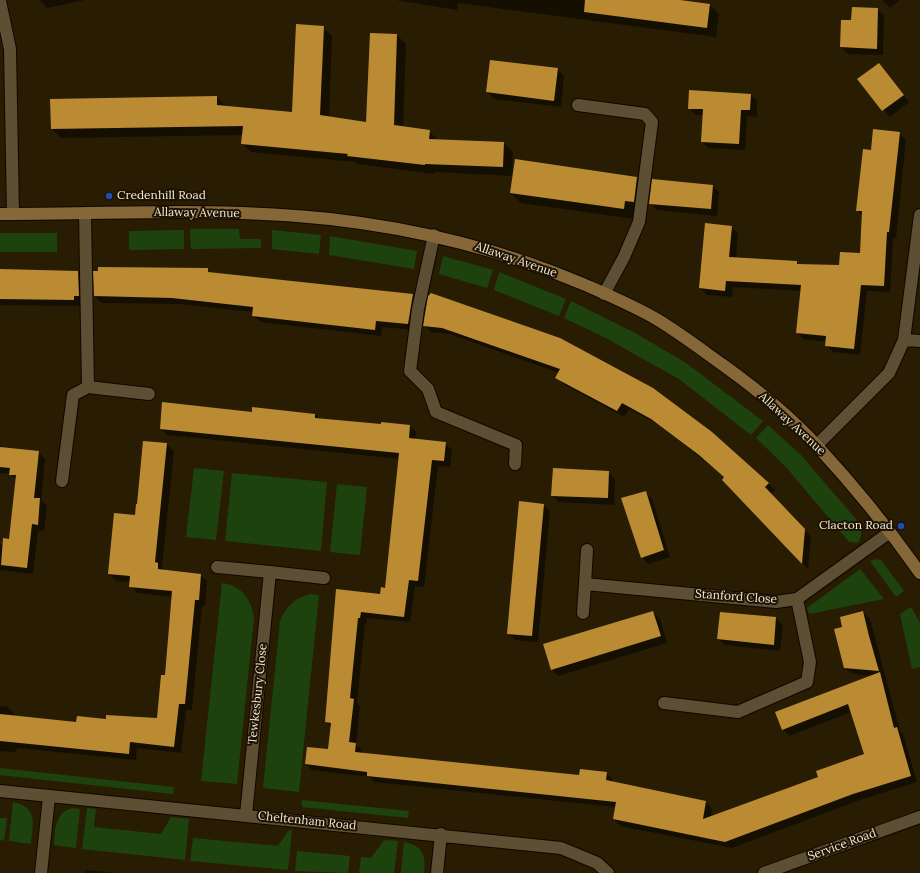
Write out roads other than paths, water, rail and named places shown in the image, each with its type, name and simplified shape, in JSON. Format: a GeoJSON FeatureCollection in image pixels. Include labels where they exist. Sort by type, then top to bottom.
{"type":"FeatureCollection","features":[{"type":"Feature","properties":{"kind":"street"},"geometry":{"type":"LineString","coordinates":[[0,1],[2,17],[10,49],[12,79],[13,214]]}},
{"type":"Feature","properties":{"kind":"street"},"geometry":{"type":"LineString","coordinates":[[578,105],[645,114],[652,122],[639,222],[624,257],[604,294]]}},
{"type":"Feature","properties":{"kind":"street","name":"Allaway Avenue"},"geometry":{"type":"LineString","coordinates":[[0,214],[197,212],[328,219],[385,226],[434,235],[496,251],[558,274],[658,320],[752,386],[817,445],[890,532],[920,573]]}},
{"type":"Feature","properties":{"kind":"street"},"geometry":{"type":"LineString","coordinates":[[85,214],[88,387]]}},
{"type":"Feature","properties":{"kind":"street"},"geometry":{"type":"LineString","coordinates":[[817,445],[889,373],[904,340],[920,215]]}},
{"type":"Feature","properties":{"kind":"street"},"geometry":{"type":"LineString","coordinates":[[434,235],[418,309],[410,371],[428,389],[436,412],[516,445],[515,464]]}},
{"type":"Feature","properties":{"kind":"street"},"geometry":{"type":"LineString","coordinates":[[904,340],[920,342]]}},
{"type":"Feature","properties":{"kind":"street"},"geometry":{"type":"LineString","coordinates":[[62,481],[73,395],[88,387],[149,394]]}},
{"type":"Feature","properties":{"kind":"street","name":"Stanford Close"},"geometry":{"type":"LineString","coordinates":[[585,584],[776,602],[797,599],[890,532]]}},
{"type":"Feature","properties":{"kind":"street"},"geometry":{"type":"LineString","coordinates":[[583,613],[588,550]]}},
{"type":"Feature","properties":{"kind":"street"},"geometry":{"type":"LineString","coordinates":[[218,567],[324,578]]}},
{"type":"Feature","properties":{"kind":"street","name":"Tewkesbury Close"},"geometry":{"type":"LineString","coordinates":[[246,815],[270,572]]}},
{"type":"Feature","properties":{"kind":"street"},"geometry":{"type":"LineString","coordinates":[[664,703],[738,712],[806,682],[810,662],[797,599]]}},
{"type":"Feature","properties":{"kind":"street","name":"Cheltenham Road"},"geometry":{"type":"LineString","coordinates":[[0,791],[49,797],[441,834],[561,848],[597,863],[608,873]]}},
{"type":"Feature","properties":{"kind":"street"},"geometry":{"type":"LineString","coordinates":[[41,873],[49,797]]}},
{"type":"Feature","properties":{"kind":"street","name":"Service Road"},"geometry":{"type":"LineString","coordinates":[[764,873],[920,817]]}},
{"type":"Feature","properties":{"kind":"street"},"geometry":{"type":"LineString","coordinates":[[437,873],[441,834]]}},
{"type":"Feature","properties":{"kind":"place","name":"Credenhill Road"},"geometry":{"type":"Point","coordinates":[109,196]}},
{"type":"Feature","properties":{"kind":"place","name":"Clacton Road"},"geometry":{"type":"Point","coordinates":[901,526]}}]}
